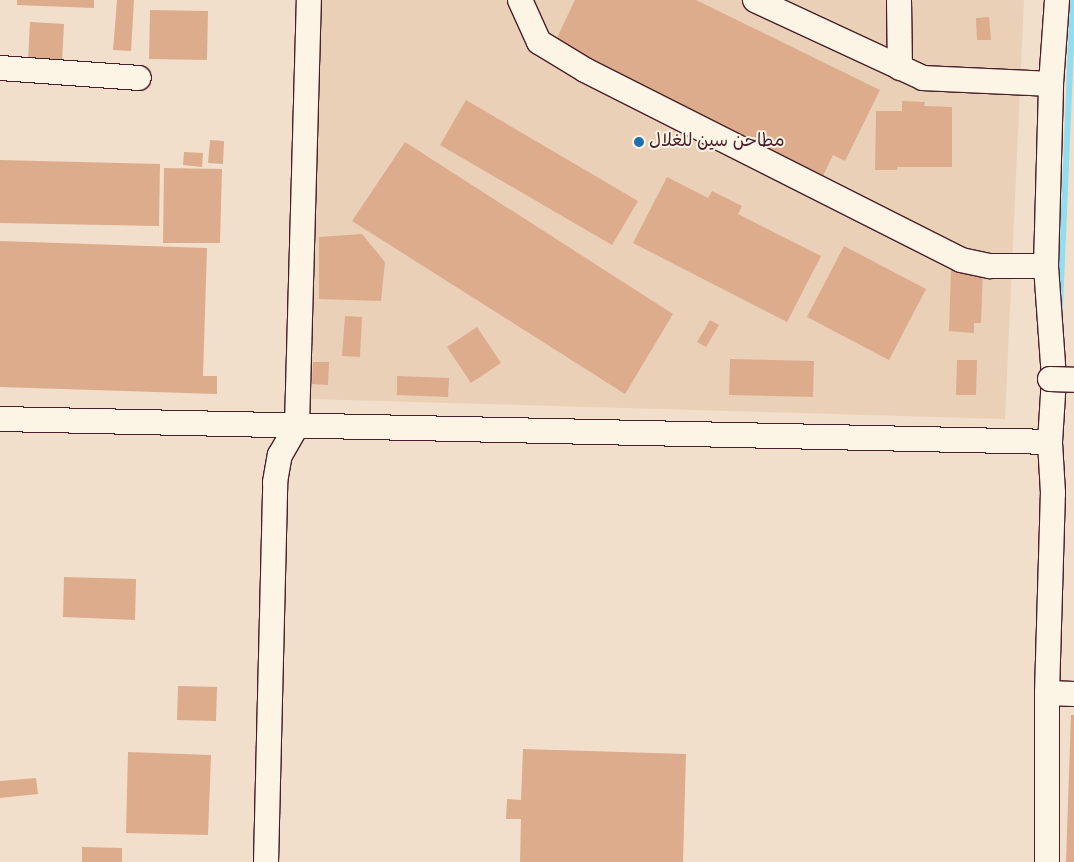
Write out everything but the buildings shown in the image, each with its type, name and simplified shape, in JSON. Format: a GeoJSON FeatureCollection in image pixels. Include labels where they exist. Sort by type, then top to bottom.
{"type":"FeatureCollection","features":[{"type":"Feature","properties":{"kind":"street"},"geometry":{"type":"LineString","coordinates":[[266,862],[274,482],[280,455],[297,425],[309,0]]}},
{"type":"Feature","properties":{"kind":"street"},"geometry":{"type":"LineString","coordinates":[[520,0],[539,42],[585,70],[961,260],[990,266],[1046,266]]}},
{"type":"Feature","properties":{"kind":"street"},"geometry":{"type":"LineString","coordinates":[[755,0],[923,78],[1051,84]]}},
{"type":"Feature","properties":{"kind":"street"},"geometry":{"type":"LineString","coordinates":[[899,0],[900,68]]}},
{"type":"Feature","properties":{"kind":"street"},"geometry":{"type":"LineString","coordinates":[[1047,862],[1047,693],[1063,494],[1050,442],[1059,379],[1046,266],[1051,84],[1057,0]]}},
{"type":"Feature","properties":{"kind":"street"},"geometry":{"type":"LineString","coordinates":[[0,68],[139,78]]}},
{"type":"Feature","properties":{"kind":"street"},"geometry":{"type":"LineString","coordinates":[[0,419],[1050,442]]}},
{"type":"Feature","properties":{"kind":"street"},"geometry":{"type":"LineString","coordinates":[[1047,693],[1074,694]]}},
{"type":"Feature","properties":{"kind":"shaded area"},"geometry":{"type":"Polygon","coordinates":[[[316,0],[1024,0],[1005,419],[310,399],[316,0]]]}},
{"type":"Feature","properties":{"kind":"waterway"},"geometry":{"type":"LineString","coordinates":[[1060,308],[1073,0]]}},
{"type":"Feature","properties":{"kind":"place","name":"مطاحن سين للغلال"},"geometry":{"type":"Point","coordinates":[639,142]}}]}
